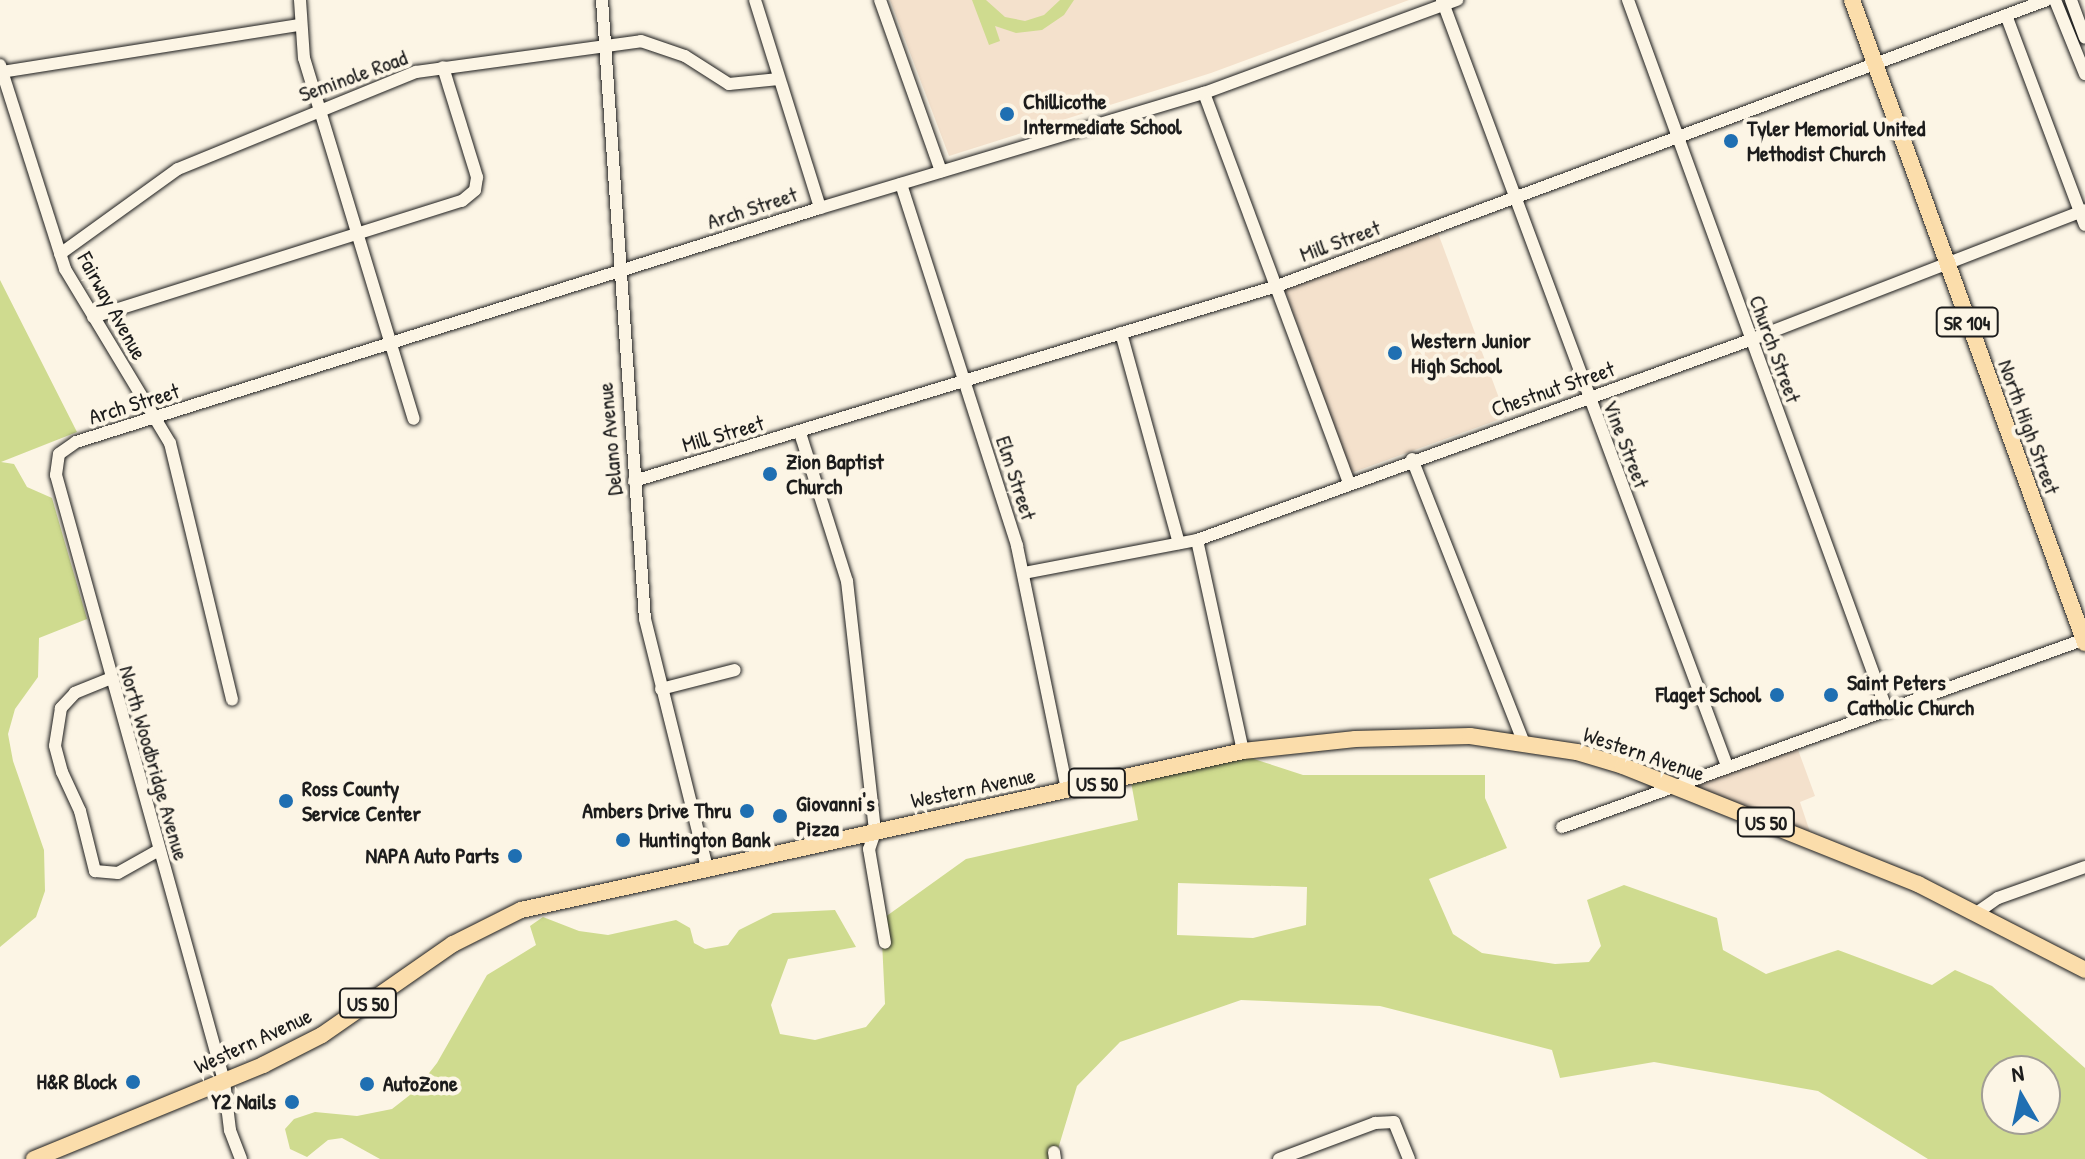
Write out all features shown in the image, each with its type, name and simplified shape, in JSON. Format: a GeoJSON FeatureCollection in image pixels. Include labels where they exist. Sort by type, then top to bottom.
{"type":"FeatureCollection","features":[{"type":"Feature","properties":{"kind":"main road","name":"North High Street"},"geometry":{"type":"LineString","coordinates":[[1852,0],[2085,640]]}},
{"type":"Feature","properties":{"kind":"main road","name":"Western Avenue"},"geometry":{"type":"LineString","coordinates":[[34,1159],[224,1081],[322,1035],[486,925],[555,900],[1243,751],[1407,737],[1524,743],[1577,752],[1677,785],[1918,884],[2085,970]]}},
{"type":"Feature","properties":{"kind":"street"},"geometry":{"type":"LineString","coordinates":[[300,0],[298,25],[319,109],[414,419]]}},
{"type":"Feature","properties":{"kind":"street","name":"Delano Avenue"},"geometry":{"type":"LineString","coordinates":[[602,0],[645,619],[707,867]]}},
{"type":"Feature","properties":{"kind":"street"},"geometry":{"type":"LineString","coordinates":[[755,0],[820,208]]}},
{"type":"Feature","properties":{"kind":"street"},"geometry":{"type":"LineString","coordinates":[[880,0],[941,171]]}},
{"type":"Feature","properties":{"kind":"street","name":"Arch Street"},"geometry":{"type":"LineString","coordinates":[[59,454],[76,442],[619,275],[820,208],[1204,93],[1443,2],[1457,0]]}},
{"type":"Feature","properties":{"kind":"street","name":"Church Street"},"geometry":{"type":"LineString","coordinates":[[1628,0],[1887,711]]}},
{"type":"Feature","properties":{"kind":"street","name":"Mill Street"},"geometry":{"type":"LineString","coordinates":[[634,481],[1277,286],[2047,0]]}},
{"type":"Feature","properties":{"kind":"street"},"geometry":{"type":"LineString","coordinates":[[2055,0],[2085,74]]}},
{"type":"Feature","properties":{"kind":"street"},"geometry":{"type":"LineString","coordinates":[[2071,0],[2085,38]]}},
{"type":"Feature","properties":{"kind":"street","name":"Vine Street"},"geometry":{"type":"LineString","coordinates":[[1443,2],[1517,197],[1588,400],[1727,766]]}},
{"type":"Feature","properties":{"kind":"street"},"geometry":{"type":"LineString","coordinates":[[2006,15],[2085,225]]}},
{"type":"Feature","properties":{"kind":"street"},"geometry":{"type":"LineString","coordinates":[[1,68],[298,25]]}},
{"type":"Feature","properties":{"kind":"street","name":"Seminole Road"},"geometry":{"type":"LineString","coordinates":[[60,254],[178,169],[398,77],[605,42],[663,46],[729,84],[779,79]]}},
{"type":"Feature","properties":{"kind":"street"},"geometry":{"type":"LineString","coordinates":[[93,317],[462,201],[475,190],[477,177],[443,67]]}},
{"type":"Feature","properties":{"kind":"street","name":"Fairway Avenue"},"geometry":{"type":"LineString","coordinates":[[1,68],[60,254],[93,317],[170,443],[232,700]]}},
{"type":"Feature","properties":{"kind":"street"},"geometry":{"type":"LineString","coordinates":[[1204,93],[1349,483]]}},
{"type":"Feature","properties":{"kind":"street","name":"Elm Street"},"geometry":{"type":"LineString","coordinates":[[901,184],[1024,573],[1067,790]]}},
{"type":"Feature","properties":{"kind":"street","name":"Chestnut Street"},"geometry":{"type":"LineString","coordinates":[[1024,573],[1197,540],[1412,459],[1588,400],[1750,340],[2082,211]]}},
{"type":"Feature","properties":{"kind":"street"},"geometry":{"type":"LineString","coordinates":[[1121,333],[1179,543]]}},
{"type":"Feature","properties":{"kind":"street"},"geometry":{"type":"LineString","coordinates":[[800,433],[847,581],[875,832],[869,849],[885,943]]}},
{"type":"Feature","properties":{"kind":"street","name":"North Woodbridge Avenue"},"geometry":{"type":"LineString","coordinates":[[59,454],[54,468],[109,679],[224,1081],[228,1121],[241,1159]]}},
{"type":"Feature","properties":{"kind":"street"},"geometry":{"type":"LineString","coordinates":[[1412,459],[1524,743]]}},
{"type":"Feature","properties":{"kind":"street"},"geometry":{"type":"LineString","coordinates":[[1197,540],[1243,751]]}},
{"type":"Feature","properties":{"kind":"street"},"geometry":{"type":"LineString","coordinates":[[1562,827],[2085,640]]}},
{"type":"Feature","properties":{"kind":"street"},"geometry":{"type":"LineString","coordinates":[[661,689],[735,670]]}},
{"type":"Feature","properties":{"kind":"street"},"geometry":{"type":"LineString","coordinates":[[109,679],[75,693],[61,708],[55,746],[62,772],[80,811],[95,871],[118,873],[157,851]]}},
{"type":"Feature","properties":{"kind":"street"},"geometry":{"type":"LineString","coordinates":[[1975,914],[1998,898],[2085,867]]}},
{"type":"Feature","properties":{"kind":"street"},"geometry":{"type":"LineString","coordinates":[[1279,1159],[1375,1123],[1394,1122],[1409,1159]]}},
{"type":"Feature","properties":{"kind":"shaded area","name":"Chillicothe Intermediate School"},"geometry":{"type":"Polygon","coordinates":[[[890,0],[1409,0],[1211,73],[949,156],[890,0]]]}},
{"type":"Feature","properties":{"kind":"shaded area","name":"Western Junior High School"},"geometry":{"type":"Polygon","coordinates":[[[1438,233],[1506,417],[1351,473],[1285,290],[1438,233]]]}},
{"type":"Feature","properties":{"kind":"shaded area"},"geometry":{"type":"Polygon","coordinates":[[[1797,747],[1815,796],[1800,802],[1811,835],[1691,784],[1797,747]]]}},
{"type":"Feature","properties":{"kind":"green space"},"geometry":{"type":"Polygon","coordinates":[[[972,0],[986,0],[1005,17],[1025,21],[1044,15],[1060,0],[1074,0],[1064,15],[1042,30],[1016,33],[995,26],[1000,41],[989,45],[972,0]]]}},
{"type":"Feature","properties":{"kind":"green space"},"geometry":{"type":"Polygon","coordinates":[[[0,280],[77,432],[1,462],[14,464],[27,487],[52,498],[87,619],[39,638],[38,677],[15,709],[8,734],[13,761],[44,850],[45,891],[36,917],[0,947],[0,280]]]}},
{"type":"Feature","properties":{"kind":"green space"},"geometry":{"type":"Polygon","coordinates":[[[1248,757],[1303,775],[1485,775],[1485,798],[1507,848],[1429,879],[1453,934],[1482,953],[1555,964],[1589,962],[1601,946],[1587,900],[1624,885],[1717,918],[1723,950],[1766,974],[1838,950],[1932,985],[1955,970],[1992,986],[2085,1068],[2085,1159],[1928,1159],[1818,1091],[1654,1062],[1560,1078],[1552,1050],[1380,1006],[1241,1000],[1120,1042],[1077,1086],[1055,1159],[380,1159],[342,1138],[328,1140],[307,1157],[290,1149],[285,1129],[294,1119],[315,1112],[357,1116],[392,1109],[415,1091],[437,1063],[487,975],[536,945],[530,926],[543,917],[579,931],[608,935],[676,920],[690,928],[694,943],[705,949],[728,945],[739,930],[773,913],[835,910],[856,947],[788,959],[771,1005],[780,1034],[815,1040],[866,1027],[885,1004],[881,920],[966,859],[1138,820],[1131,782],[1248,757]],[[1178,883],[1177,935],[1253,938],[1306,925],[1307,887],[1178,883]]]}},
{"type":"Feature","properties":{"kind":"place","name":"Chillicothe Intermediate School"},"geometry":{"type":"Point","coordinates":[1007,114]}},
{"type":"Feature","properties":{"kind":"place","name":"Tyler Memorial United Methodist Church"},"geometry":{"type":"Point","coordinates":[1731,141]}},
{"type":"Feature","properties":{"kind":"place","name":"Western Junior High School"},"geometry":{"type":"Point","coordinates":[1395,353]}},
{"type":"Feature","properties":{"kind":"place","name":"Zion Baptist Church"},"geometry":{"type":"Point","coordinates":[770,474]}},
{"type":"Feature","properties":{"kind":"place","name":"Flaget School"},"geometry":{"type":"Point","coordinates":[1777,695]}},
{"type":"Feature","properties":{"kind":"place","name":"Saint Peters Catholic Church"},"geometry":{"type":"Point","coordinates":[1831,695]}},
{"type":"Feature","properties":{"kind":"place","name":"Ross County Service Center"},"geometry":{"type":"Point","coordinates":[286,801]}},
{"type":"Feature","properties":{"kind":"place","name":"Ambers Drive Thru"},"geometry":{"type":"Point","coordinates":[747,811]}},
{"type":"Feature","properties":{"kind":"place","name":"Giovanni's Pizza"},"geometry":{"type":"Point","coordinates":[780,816]}},
{"type":"Feature","properties":{"kind":"place","name":"Huntington Bank"},"geometry":{"type":"Point","coordinates":[623,840]}},
{"type":"Feature","properties":{"kind":"place","name":"NAPA Auto Parts"},"geometry":{"type":"Point","coordinates":[515,856]}},
{"type":"Feature","properties":{"kind":"place","name":"H&R Block"},"geometry":{"type":"Point","coordinates":[133,1082]}},
{"type":"Feature","properties":{"kind":"place","name":"AutoZone"},"geometry":{"type":"Point","coordinates":[367,1084]}},
{"type":"Feature","properties":{"kind":"place","name":"Y2 Nails"},"geometry":{"type":"Point","coordinates":[292,1102]}}]}
